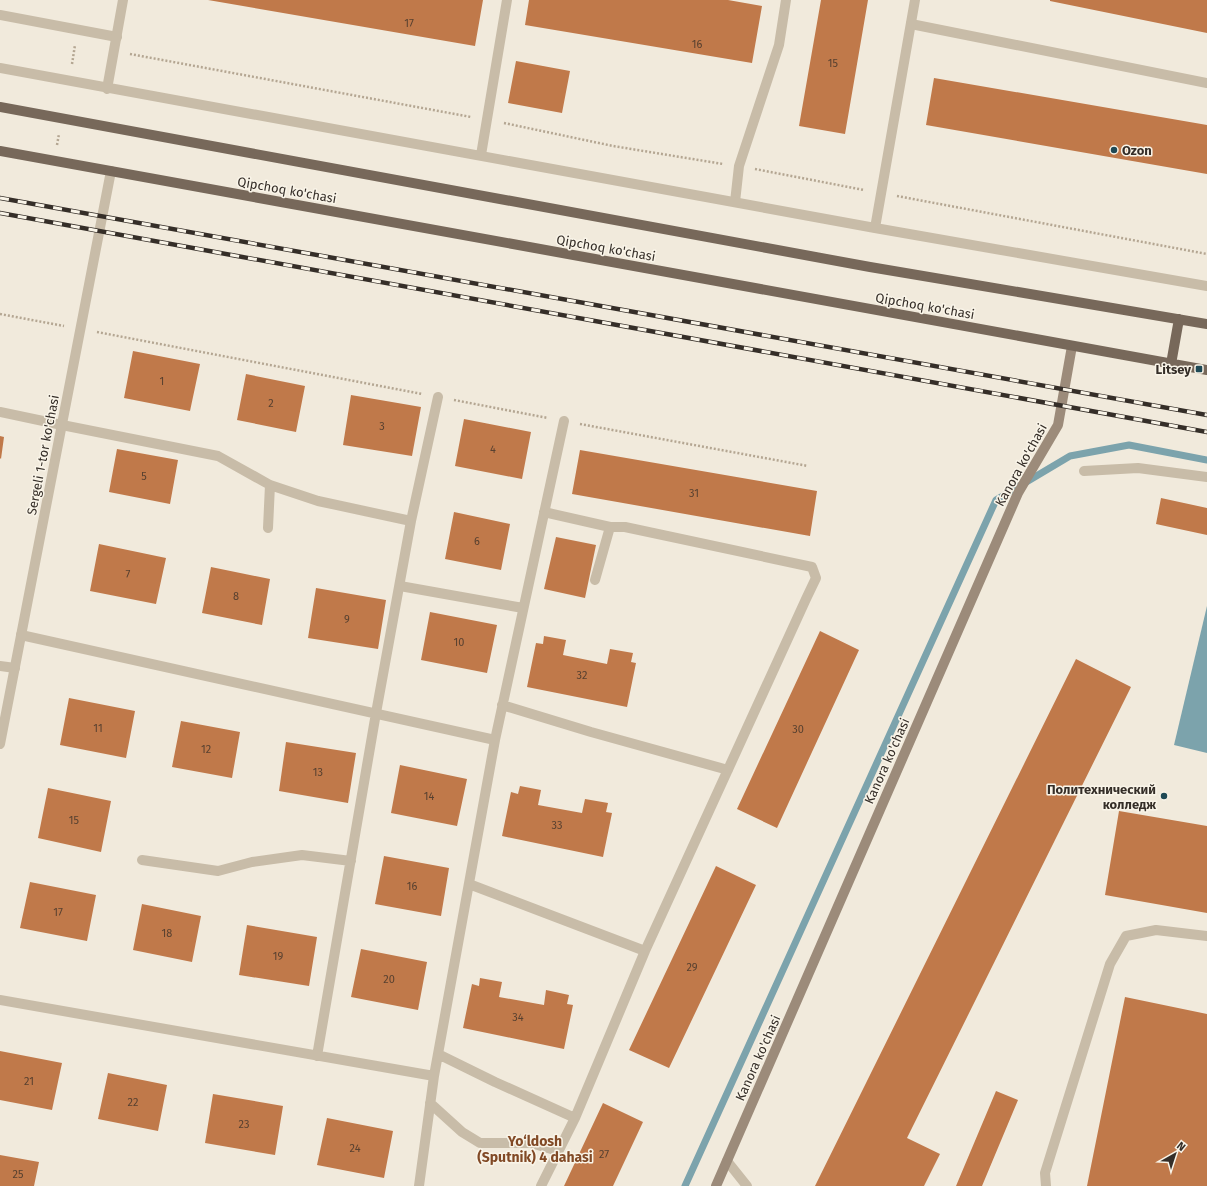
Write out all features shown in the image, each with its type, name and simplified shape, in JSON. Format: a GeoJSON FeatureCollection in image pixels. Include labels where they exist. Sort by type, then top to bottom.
{"type":"FeatureCollection","features":[{"type":"Feature","properties":{"kind":"main road"},"geometry":{"type":"LineString","coordinates":[[0,106],[870,267],[1207,324]]}},
{"type":"Feature","properties":{"kind":"main road","name":"Qipchoq ko'chasi"},"geometry":{"type":"LineString","coordinates":[[0,151],[1207,370]]}},
{"type":"Feature","properties":{"kind":"main road"},"geometry":{"type":"LineString","coordinates":[[1171,364],[1179,319]]}},
{"type":"Feature","properties":{"kind":"street"},"geometry":{"type":"LineString","coordinates":[[107,89],[123,0]]}},
{"type":"Feature","properties":{"kind":"street"},"geometry":{"type":"LineString","coordinates":[[481,156],[507,0]]}},
{"type":"Feature","properties":{"kind":"street"},"geometry":{"type":"LineString","coordinates":[[735,202],[739,166],[779,45],[786,0]]}},
{"type":"Feature","properties":{"kind":"street"},"geometry":{"type":"LineString","coordinates":[[875,228],[915,0]]}},
{"type":"Feature","properties":{"kind":"street"},"geometry":{"type":"LineString","coordinates":[[0,15],[116,37]]}},
{"type":"Feature","properties":{"kind":"street"},"geometry":{"type":"LineString","coordinates":[[911,24],[1207,83]]}},
{"type":"Feature","properties":{"kind":"street"},"geometry":{"type":"LineString","coordinates":[[0,68],[107,89],[875,228],[1207,286]]}},
{"type":"Feature","properties":{"kind":"street","name":"Sergeli 1-tor ko'chasi"},"geometry":{"type":"LineString","coordinates":[[0,744],[111,171]]}},
{"type":"Feature","properties":{"kind":"street","name":"Kanora ko'chasi"},"geometry":{"type":"LineString","coordinates":[[716,1186],[1018,493],[1058,425],[1072,346]]}},
{"type":"Feature","properties":{"kind":"street"},"geometry":{"type":"LineString","coordinates":[[317,1056],[376,713],[411,521],[438,397]]}},
{"type":"Feature","properties":{"kind":"street"},"geometry":{"type":"LineString","coordinates":[[0,412],[218,456],[270,485],[318,501],[411,521]]}},
{"type":"Feature","properties":{"kind":"street"},"geometry":{"type":"LineString","coordinates":[[419,1186],[434,1076],[495,740],[564,421]]}},
{"type":"Feature","properties":{"kind":"street"},"geometry":{"type":"LineString","coordinates":[[1084,471],[1138,468],[1207,477]]}},
{"type":"Feature","properties":{"kind":"street"},"geometry":{"type":"LineString","coordinates":[[268,528],[270,485]]}},
{"type":"Feature","properties":{"kind":"street"},"geometry":{"type":"LineString","coordinates":[[541,1186],[575,1118],[645,951],[816,578],[812,567],[625,527],[610,528],[544,512]]}},
{"type":"Feature","properties":{"kind":"street"},"geometry":{"type":"LineString","coordinates":[[595,580],[610,528]]}},
{"type":"Feature","properties":{"kind":"street"},"geometry":{"type":"LineString","coordinates":[[400,586],[523,608]]}},
{"type":"Feature","properties":{"kind":"street"},"geometry":{"type":"LineString","coordinates":[[22,635],[495,740]]}},
{"type":"Feature","properties":{"kind":"street"},"geometry":{"type":"LineString","coordinates":[[0,666],[15,668]]}},
{"type":"Feature","properties":{"kind":"street"},"geometry":{"type":"LineString","coordinates":[[502,705],[591,732],[728,770]]}},
{"type":"Feature","properties":{"kind":"street"},"geometry":{"type":"LineString","coordinates":[[142,860],[218,871],[252,862],[302,855],[351,861]]}},
{"type":"Feature","properties":{"kind":"street"},"geometry":{"type":"LineString","coordinates":[[469,884],[645,951]]}},
{"type":"Feature","properties":{"kind":"street"},"geometry":{"type":"LineString","coordinates":[[1046,1186],[1045,1173],[1110,964],[1126,936],[1156,930],[1207,936]]}},
{"type":"Feature","properties":{"kind":"street"},"geometry":{"type":"LineString","coordinates":[[0,1000],[434,1076]]}},
{"type":"Feature","properties":{"kind":"street"},"geometry":{"type":"LineString","coordinates":[[438,1054],[495,1082],[575,1118]]}},
{"type":"Feature","properties":{"kind":"street"},"geometry":{"type":"LineString","coordinates":[[430,1104],[462,1132],[480,1143],[531,1143],[558,1151]]}},
{"type":"Feature","properties":{"kind":"street"},"geometry":{"type":"LineString","coordinates":[[727,1162],[747,1186]]}},
{"type":"Feature","properties":{"kind":"path"},"geometry":{"type":"LineString","coordinates":[[68,43],[83,46]]}},
{"type":"Feature","properties":{"kind":"path"},"geometry":{"type":"LineString","coordinates":[[114,52],[487,120],[613,146],[739,166],[881,194],[1207,254]]}},
{"type":"Feature","properties":{"kind":"path"},"geometry":{"type":"LineString","coordinates":[[0,314],[808,466]]}},
{"type":"Feature","properties":{"kind":"water"},"geometry":{"type":"Polygon","coordinates":[[[1207,606],[1207,753],[1174,745],[1207,606]]]}},
{"type":"Feature","properties":{"kind":"building"},"geometry":{"type":"Polygon","coordinates":[[[208,0],[483,0],[475,46],[208,0]]]}},
{"type":"Feature","properties":{"kind":"building"},"geometry":{"type":"Polygon","coordinates":[[[529,0],[728,0],[762,6],[752,63],[525,25],[529,0]]]}},
{"type":"Feature","properties":{"kind":"building"},"geometry":{"type":"Polygon","coordinates":[[[821,0],[868,0],[845,134],[799,126],[821,0]]]}},
{"type":"Feature","properties":{"kind":"building"},"geometry":{"type":"Polygon","coordinates":[[[1207,0],[1207,33],[1050,1],[1207,0]]]}},
{"type":"Feature","properties":{"kind":"building"},"geometry":{"type":"Polygon","coordinates":[[[516,61],[570,71],[562,113],[508,103],[516,61]]]}},
{"type":"Feature","properties":{"kind":"building"},"geometry":{"type":"Polygon","coordinates":[[[934,78],[1207,125],[1207,174],[926,125],[934,78]]]}},
{"type":"Feature","properties":{"kind":"building"},"geometry":{"type":"Polygon","coordinates":[[[133,351],[200,364],[190,411],[124,398],[133,351]]]}},
{"type":"Feature","properties":{"kind":"building"},"geometry":{"type":"Polygon","coordinates":[[[246,374],[305,386],[296,432],[237,420],[246,374]]]}},
{"type":"Feature","properties":{"kind":"building"},"geometry":{"type":"Polygon","coordinates":[[[351,395],[421,407],[412,456],[343,445],[351,395]]]}},
{"type":"Feature","properties":{"kind":"building"},"geometry":{"type":"Polygon","coordinates":[[[464,419],[531,432],[522,479],[455,466],[464,419]]]}},
{"type":"Feature","properties":{"kind":"building"},"geometry":{"type":"Polygon","coordinates":[[[0,436],[4,437],[1,459],[0,458],[0,436]]]}},
{"type":"Feature","properties":{"kind":"building"},"geometry":{"type":"Polygon","coordinates":[[[117,449],[178,460],[170,504],[109,492],[117,449]]]}},
{"type":"Feature","properties":{"kind":"building"},"geometry":{"type":"Polygon","coordinates":[[[580,450],[817,491],[810,536],[572,494],[580,450]]]}},
{"type":"Feature","properties":{"kind":"building"},"geometry":{"type":"Polygon","coordinates":[[[1161,498],[1207,508],[1207,535],[1156,524],[1161,498]]]}},
{"type":"Feature","properties":{"kind":"building"},"geometry":{"type":"Polygon","coordinates":[[[454,512],[510,524],[501,570],[445,559],[454,512]]]}},
{"type":"Feature","properties":{"kind":"building"},"geometry":{"type":"Polygon","coordinates":[[[556,537],[596,545],[585,598],[544,589],[556,537]]]}},
{"type":"Feature","properties":{"kind":"building"},"geometry":{"type":"Polygon","coordinates":[[[99,544],[166,558],[156,604],[90,591],[99,544]]]}},
{"type":"Feature","properties":{"kind":"building"},"geometry":{"type":"Polygon","coordinates":[[[211,567],[270,579],[262,625],[202,613],[211,567]]]}},
{"type":"Feature","properties":{"kind":"building"},"geometry":{"type":"Polygon","coordinates":[[[316,588],[386,600],[378,649],[308,638],[316,588]]]}},
{"type":"Feature","properties":{"kind":"building"},"geometry":{"type":"Polygon","coordinates":[[[430,612],[497,625],[487,673],[421,660],[430,612]]]}},
{"type":"Feature","properties":{"kind":"building"},"geometry":{"type":"Polygon","coordinates":[[[820,631],[859,650],[777,828],[737,809],[820,631]]]}},
{"type":"Feature","properties":{"kind":"building"},"geometry":{"type":"Polygon","coordinates":[[[544,636],[566,640],[563,655],[607,664],[610,649],[633,653],[631,662],[636,663],[627,707],[527,687],[536,643],[543,644],[544,636]]]}},
{"type":"Feature","properties":{"kind":"building"},"geometry":{"type":"Polygon","coordinates":[[[1076,659],[1131,687],[907,1138],[940,1154],[924,1186],[815,1186],[1076,659]]]}},
{"type":"Feature","properties":{"kind":"building"},"geometry":{"type":"Polygon","coordinates":[[[69,698],[135,711],[126,758],[60,745],[69,698]]]}},
{"type":"Feature","properties":{"kind":"building"},"geometry":{"type":"Polygon","coordinates":[[[181,721],[240,732],[232,778],[172,767],[181,721]]]}},
{"type":"Feature","properties":{"kind":"building"},"geometry":{"type":"Polygon","coordinates":[[[286,742],[356,753],[348,803],[279,791],[286,742]]]}},
{"type":"Feature","properties":{"kind":"building"},"geometry":{"type":"Polygon","coordinates":[[[400,765],[467,779],[457,826],[391,813],[400,765]]]}},
{"type":"Feature","properties":{"kind":"building"},"geometry":{"type":"Polygon","coordinates":[[[520,786],[541,790],[538,805],[582,813],[585,799],[608,803],[606,812],[612,813],[603,857],[502,836],[511,792],[518,794],[520,786]]]}},
{"type":"Feature","properties":{"kind":"building"},"geometry":{"type":"Polygon","coordinates":[[[48,788],[111,801],[101,852],[38,838],[48,788]]]}},
{"type":"Feature","properties":{"kind":"building"},"geometry":{"type":"Polygon","coordinates":[[[1119,811],[1207,826],[1207,913],[1105,895],[1119,811]]]}},
{"type":"Feature","properties":{"kind":"building"},"geometry":{"type":"Polygon","coordinates":[[[384,856],[449,868],[441,916],[375,904],[384,856]]]}},
{"type":"Feature","properties":{"kind":"building"},"geometry":{"type":"Polygon","coordinates":[[[716,866],[756,885],[669,1068],[629,1050],[716,866]]]}},
{"type":"Feature","properties":{"kind":"building"},"geometry":{"type":"Polygon","coordinates":[[[30,882],[96,895],[87,941],[20,928],[30,882]]]}},
{"type":"Feature","properties":{"kind":"building"},"geometry":{"type":"Polygon","coordinates":[[[142,904],[201,916],[192,962],[133,950],[142,904]]]}},
{"type":"Feature","properties":{"kind":"building"},"geometry":{"type":"Polygon","coordinates":[[[247,925],[317,937],[309,986],[239,975],[247,925]]]}},
{"type":"Feature","properties":{"kind":"building"},"geometry":{"type":"Polygon","coordinates":[[[361,949],[427,962],[418,1010],[351,997],[361,949]]]}},
{"type":"Feature","properties":{"kind":"building"},"geometry":{"type":"Polygon","coordinates":[[[480,978],[502,982],[499,997],[544,1005],[546,990],[569,995],[567,1004],[573,1005],[564,1049],[463,1028],[472,984],[479,986],[480,978]]]}},
{"type":"Feature","properties":{"kind":"building"},"geometry":{"type":"Polygon","coordinates":[[[1125,997],[1207,1014],[1207,1186],[1087,1186],[1125,997]]]}},
{"type":"Feature","properties":{"kind":"building"},"geometry":{"type":"Polygon","coordinates":[[[0,1051],[62,1063],[52,1110],[0,1100],[0,1051]]]}},
{"type":"Feature","properties":{"kind":"building"},"geometry":{"type":"Polygon","coordinates":[[[108,1073],[167,1085],[158,1131],[98,1119],[108,1073]]]}},
{"type":"Feature","properties":{"kind":"building"},"geometry":{"type":"Polygon","coordinates":[[[996,1091],[1018,1100],[982,1186],[956,1186],[996,1091]]]}},
{"type":"Feature","properties":{"kind":"building"},"geometry":{"type":"Polygon","coordinates":[[[213,1094],[283,1106],[275,1155],[205,1143],[213,1094]]]}},
{"type":"Feature","properties":{"kind":"building"},"geometry":{"type":"Polygon","coordinates":[[[603,1103],[643,1122],[613,1186],[564,1186],[603,1103]]]}},
{"type":"Feature","properties":{"kind":"building"},"geometry":{"type":"Polygon","coordinates":[[[327,1118],[393,1131],[384,1178],[317,1165],[327,1118]]]}},
{"type":"Feature","properties":{"kind":"building"},"geometry":{"type":"Polygon","coordinates":[[[0,1155],[39,1162],[34,1186],[0,1186],[0,1155]]]}},
{"type":"Feature","properties":{"kind":"waterway"},"geometry":{"type":"LineString","coordinates":[[685,1186],[996,500],[1070,456],[1129,445],[1207,460]]}},
{"type":"Feature","properties":{"kind":"railway"},"geometry":{"type":"LineString","coordinates":[[0,198],[1207,415]]}},
{"type":"Feature","properties":{"kind":"railway"},"geometry":{"type":"LineString","coordinates":[[0,213],[1207,432]]}},
{"type":"Feature","properties":{"kind":"place","name":"Ozon"},"geometry":{"type":"Point","coordinates":[1114,150]}},
{"type":"Feature","properties":{"kind":"place","name":"Litsey"},"geometry":{"type":"Point","coordinates":[1199,369]}},
{"type":"Feature","properties":{"kind":"place","name":"Политехнический колледж"},"geometry":{"type":"Point","coordinates":[1164,796]}},
{"type":"Feature","properties":{"kind":"district","name":"Yo‘ldosh (Sputnik) 4 dahasi"},"geometry":{"type":"Point","coordinates":[535,1150]}}]}
